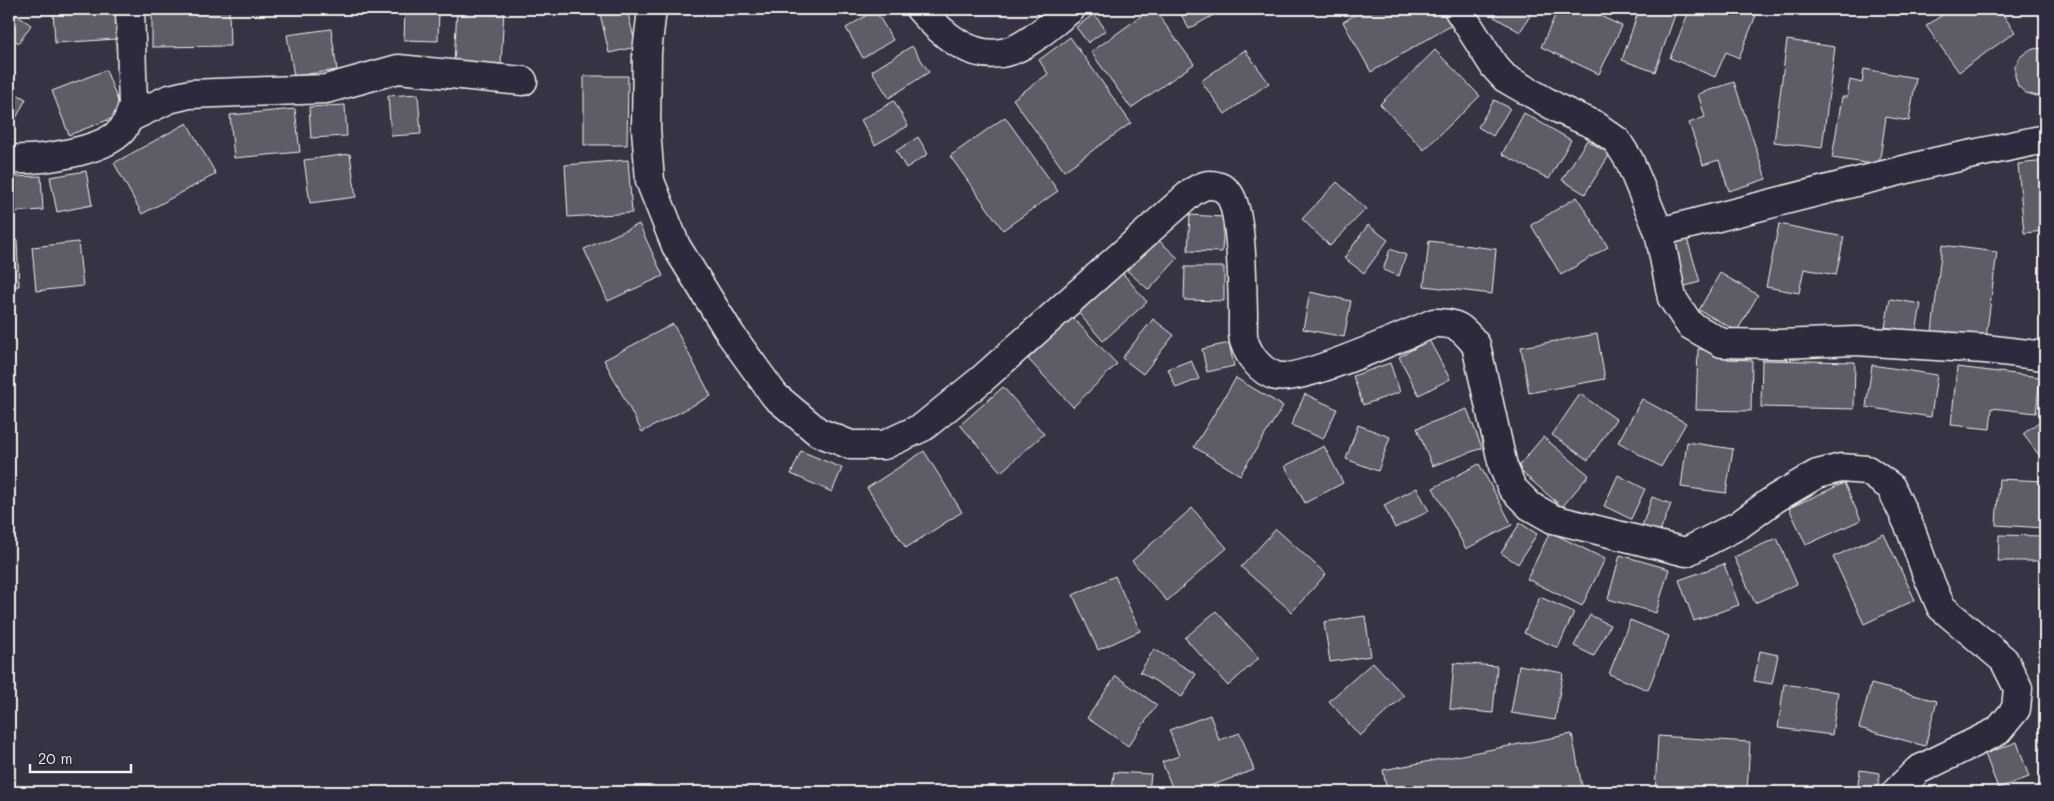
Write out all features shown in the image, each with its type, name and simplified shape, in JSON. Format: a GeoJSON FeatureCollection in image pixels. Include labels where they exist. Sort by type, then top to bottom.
{"type":"FeatureCollection","features":[{"type":"Feature","properties":{"kind":"street"},"geometry":{"type":"LineString","coordinates":[[9,159],[19,160],[73,153],[111,138],[122,130],[129,118],[133,105],[130,9]]}},
{"type":"Feature","properties":{"kind":"street"},"geometry":{"type":"LineString","coordinates":[[652,9],[647,52],[646,120],[650,181],[676,246],[731,334],[776,396],[818,432],[850,445],[884,445],[923,427],[981,380],[1192,192],[1207,184],[1220,186],[1229,193],[1236,208],[1241,257],[1244,339],[1250,355],[1262,368],[1277,376],[1293,376],[1360,354],[1434,323],[1447,323],[1458,326],[1476,345],[1503,466],[1512,488],[1530,506],[1553,519],[1686,552],[1739,525],[1776,498],[1817,474],[1841,468],[1867,470],[1891,487],[1911,530],[1941,607],[2004,660],[2018,688],[2016,709],[1998,731],[1918,770],[1896,792]]}},
{"type":"Feature","properties":{"kind":"street"},"geometry":{"type":"LineString","coordinates":[[924,11],[951,40],[972,51],[991,54],[1010,51],[1028,41],[1071,9]]}},
{"type":"Feature","properties":{"kind":"street"},"geometry":{"type":"LineString","coordinates":[[1458,9],[1494,66],[1505,78],[1559,109],[1595,125],[1617,142],[1629,160],[1659,232],[1672,298],[1690,325],[1722,342],[1779,344],[1856,341],[1985,349],[2045,356]]}},
{"type":"Feature","properties":{"kind":"street"},"geometry":{"type":"LineString","coordinates":[[129,118],[170,98],[190,94],[326,89],[398,70],[523,81]]}},
{"type":"Feature","properties":{"kind":"street"},"geometry":{"type":"LineString","coordinates":[[1659,232],[1934,162],[2045,139]]}},
{"type":"Feature","properties":{"kind":"building"},"geometry":{"type":"Polygon","coordinates":[[[53,9],[115,9],[117,39],[55,43],[53,9]]]}},
{"type":"Feature","properties":{"kind":"building"},"geometry":{"type":"Polygon","coordinates":[[[152,9],[229,9],[230,46],[152,47],[152,9]]]}},
{"type":"Feature","properties":{"kind":"building"},"geometry":{"type":"Polygon","coordinates":[[[347,9],[347,12],[310,10],[347,9]]]}},
{"type":"Feature","properties":{"kind":"building"},"geometry":{"type":"Polygon","coordinates":[[[405,9],[439,9],[438,41],[404,40],[405,9]]]}},
{"type":"Feature","properties":{"kind":"building"},"geometry":{"type":"Polygon","coordinates":[[[457,9],[504,9],[501,65],[454,62],[457,9]]]}},
{"type":"Feature","properties":{"kind":"building"},"geometry":{"type":"Polygon","coordinates":[[[599,9],[627,9],[636,47],[609,53],[599,9]]]}},
{"type":"Feature","properties":{"kind":"building"},"geometry":{"type":"Polygon","coordinates":[[[1151,9],[1154,9],[1194,64],[1131,108],[1091,52],[1151,9]]]}},
{"type":"Feature","properties":{"kind":"building"},"geometry":{"type":"Polygon","coordinates":[[[1178,9],[1224,9],[1189,29],[1178,9]]]}},
{"type":"Feature","properties":{"kind":"building"},"geometry":{"type":"Polygon","coordinates":[[[1365,9],[1445,9],[1454,24],[1371,72],[1343,22],[1365,9]]]}},
{"type":"Feature","properties":{"kind":"building"},"geometry":{"type":"Polygon","coordinates":[[[1499,9],[1534,9],[1520,32],[1494,17],[1499,9]]]}},
{"type":"Feature","properties":{"kind":"building"},"geometry":{"type":"Polygon","coordinates":[[[1534,9],[1549,9],[1545,16],[1534,9]]]}},
{"type":"Feature","properties":{"kind":"building"},"geometry":{"type":"Polygon","coordinates":[[[1558,9],[1585,9],[1622,26],[1599,74],[1541,47],[1558,9]]]}},
{"type":"Feature","properties":{"kind":"building"},"geometry":{"type":"Polygon","coordinates":[[[1639,9],[1677,9],[1655,72],[1622,60],[1639,9]]]}},
{"type":"Feature","properties":{"kind":"building"},"geometry":{"type":"Polygon","coordinates":[[[1690,9],[1758,10],[1739,58],[1726,52],[1715,77],[1670,58],[1690,9]]]}},
{"type":"Feature","properties":{"kind":"building"},"geometry":{"type":"Polygon","coordinates":[[[1951,9],[1999,9],[2015,32],[1959,72],[1926,26],[1951,9]]]}},
{"type":"Feature","properties":{"kind":"building"},"geometry":{"type":"Polygon","coordinates":[[[9,10],[31,25],[19,43],[9,37],[9,10]]]}},
{"type":"Feature","properties":{"kind":"building"},"geometry":{"type":"Polygon","coordinates":[[[875,10],[893,40],[863,58],[846,28],[875,10]]]}},
{"type":"Feature","properties":{"kind":"building"},"geometry":{"type":"Polygon","coordinates":[[[1094,14],[1106,30],[1088,43],[1076,27],[1094,14]]]}},
{"type":"Feature","properties":{"kind":"building"},"geometry":{"type":"Polygon","coordinates":[[[331,29],[337,70],[294,76],[287,35],[331,29]]]}},
{"type":"Feature","properties":{"kind":"building"},"geometry":{"type":"Polygon","coordinates":[[[1070,37],[1131,123],[1064,171],[1013,99],[1048,74],[1039,60],[1070,37]]]}},
{"type":"Feature","properties":{"kind":"building"},"geometry":{"type":"Polygon","coordinates":[[[1787,40],[1835,47],[1822,148],[1774,142],[1787,40]]]}},
{"type":"Feature","properties":{"kind":"building"},"geometry":{"type":"Polygon","coordinates":[[[912,46],[929,72],[889,98],[872,71],[912,46]]]}},
{"type":"Feature","properties":{"kind":"building"},"geometry":{"type":"Polygon","coordinates":[[[2039,48],[2045,50],[2045,95],[2037,96],[2026,93],[2018,86],[2015,66],[2020,57],[2029,50],[2039,48]]]}},
{"type":"Feature","properties":{"kind":"building"},"geometry":{"type":"Polygon","coordinates":[[[1245,50],[1269,83],[1225,114],[1201,81],[1245,50]]]}},
{"type":"Feature","properties":{"kind":"building"},"geometry":{"type":"Polygon","coordinates":[[[1435,50],[1480,96],[1424,150],[1380,104],[1435,50]]]}},
{"type":"Feature","properties":{"kind":"building"},"geometry":{"type":"Polygon","coordinates":[[[1864,69],[1916,78],[1909,121],[1886,117],[1879,165],[1832,158],[1842,97],[1847,97],[1850,80],[1862,83],[1864,69]]]}},
{"type":"Feature","properties":{"kind":"building"},"geometry":{"type":"Polygon","coordinates":[[[106,70],[123,114],[69,135],[52,91],[106,70]]]}},
{"type":"Feature","properties":{"kind":"building"},"geometry":{"type":"Polygon","coordinates":[[[584,76],[628,76],[627,145],[584,145],[584,76]]]}},
{"type":"Feature","properties":{"kind":"building"},"geometry":{"type":"Polygon","coordinates":[[[1734,82],[1766,179],[1729,191],[1719,160],[1703,165],[1689,123],[1705,117],[1698,94],[1734,82]]]}},
{"type":"Feature","properties":{"kind":"building"},"geometry":{"type":"Polygon","coordinates":[[[9,90],[26,99],[12,126],[9,124],[9,90]]]}},
{"type":"Feature","properties":{"kind":"building"},"geometry":{"type":"Polygon","coordinates":[[[418,94],[421,134],[391,136],[388,96],[418,94]]]}},
{"type":"Feature","properties":{"kind":"building"},"geometry":{"type":"Polygon","coordinates":[[[1494,100],[1510,108],[1493,136],[1478,127],[1494,100]]]}},
{"type":"Feature","properties":{"kind":"building"},"geometry":{"type":"Polygon","coordinates":[[[894,101],[908,126],[875,145],[861,120],[894,101]]]}},
{"type":"Feature","properties":{"kind":"building"},"geometry":{"type":"Polygon","coordinates":[[[345,105],[347,136],[311,138],[309,107],[345,105]]]}},
{"type":"Feature","properties":{"kind":"building"},"geometry":{"type":"Polygon","coordinates":[[[295,109],[300,152],[234,158],[230,115],[295,109]]]}},
{"type":"Feature","properties":{"kind":"building"},"geometry":{"type":"Polygon","coordinates":[[[1524,113],[1571,140],[1549,179],[1502,154],[1524,113]]]}},
{"type":"Feature","properties":{"kind":"building"},"geometry":{"type":"Polygon","coordinates":[[[1005,117],[1058,191],[1003,230],[950,156],[1005,117]]]}},
{"type":"Feature","properties":{"kind":"building"},"geometry":{"type":"Polygon","coordinates":[[[187,123],[216,174],[142,214],[114,163],[187,123]]]}},
{"type":"Feature","properties":{"kind":"building"},"geometry":{"type":"Polygon","coordinates":[[[918,137],[928,154],[906,168],[896,151],[918,137]]]}},
{"type":"Feature","properties":{"kind":"building"},"geometry":{"type":"Polygon","coordinates":[[[1587,140],[1610,154],[1585,194],[1562,180],[1587,140]]]}},
{"type":"Feature","properties":{"kind":"building"},"geometry":{"type":"Polygon","coordinates":[[[350,154],[356,197],[310,203],[304,160],[350,154]]]}},
{"type":"Feature","properties":{"kind":"building"},"geometry":{"type":"Polygon","coordinates":[[[628,160],[632,213],[568,217],[565,165],[628,160]]]}},
{"type":"Feature","properties":{"kind":"building"},"geometry":{"type":"Polygon","coordinates":[[[2045,161],[2045,231],[2024,233],[2018,164],[2045,161]]]}},
{"type":"Feature","properties":{"kind":"building"},"geometry":{"type":"Polygon","coordinates":[[[86,171],[92,205],[57,212],[50,177],[86,171]]]}},
{"type":"Feature","properties":{"kind":"building"},"geometry":{"type":"Polygon","coordinates":[[[41,176],[43,210],[9,212],[9,177],[41,176]]]}},
{"type":"Feature","properties":{"kind":"building"},"geometry":{"type":"Polygon","coordinates":[[[1337,182],[1366,209],[1330,246],[1302,219],[1337,182]]]}},
{"type":"Feature","properties":{"kind":"building"},"geometry":{"type":"Polygon","coordinates":[[[1577,197],[1608,247],[1561,275],[1531,225],[1577,197]]]}},
{"type":"Feature","properties":{"kind":"building"},"geometry":{"type":"Polygon","coordinates":[[[1190,215],[1224,217],[1222,252],[1188,251],[1190,215]]]}},
{"type":"Feature","properties":{"kind":"building"},"geometry":{"type":"Polygon","coordinates":[[[639,224],[663,276],[608,301],[584,249],[639,224]]]}},
{"type":"Feature","properties":{"kind":"building"},"geometry":{"type":"Polygon","coordinates":[[[1779,224],[1844,237],[1836,275],[1804,269],[1799,293],[1766,287],[1779,224]]]}},
{"type":"Feature","properties":{"kind":"building"},"geometry":{"type":"Polygon","coordinates":[[[1368,225],[1388,240],[1364,273],[1344,258],[1368,225]]]}},
{"type":"Feature","properties":{"kind":"building"},"geometry":{"type":"Polygon","coordinates":[[[1153,235],[1178,258],[1149,290],[1123,267],[1153,235]]]}},
{"type":"Feature","properties":{"kind":"building"},"geometry":{"type":"Polygon","coordinates":[[[1686,235],[1700,282],[1682,287],[1669,240],[1686,235]]]}},
{"type":"Feature","properties":{"kind":"building"},"geometry":{"type":"Polygon","coordinates":[[[17,240],[19,286],[9,287],[9,241],[17,240]]]}},
{"type":"Feature","properties":{"kind":"building"},"geometry":{"type":"Polygon","coordinates":[[[1429,241],[1496,249],[1492,294],[1424,286],[1429,241]]]}},
{"type":"Feature","properties":{"kind":"building"},"geometry":{"type":"Polygon","coordinates":[[[78,242],[83,286],[36,291],[32,247],[78,242]]]}},
{"type":"Feature","properties":{"kind":"building"},"geometry":{"type":"Polygon","coordinates":[[[1942,245],[1997,252],[1986,338],[1932,332],[1942,245]]]}},
{"type":"Feature","properties":{"kind":"building"},"geometry":{"type":"Polygon","coordinates":[[[1390,249],[1406,255],[1399,276],[1383,270],[1390,249]]]}},
{"type":"Feature","properties":{"kind":"building"},"geometry":{"type":"Polygon","coordinates":[[[1185,267],[1224,267],[1224,301],[1184,300],[1185,267]]]}},
{"type":"Feature","properties":{"kind":"building"},"geometry":{"type":"Polygon","coordinates":[[[1119,269],[1147,302],[1103,341],[1075,309],[1119,269]]]}},
{"type":"Feature","properties":{"kind":"building"},"geometry":{"type":"Polygon","coordinates":[[[1720,273],[1758,295],[1737,331],[1699,310],[1720,273]]]}},
{"type":"Feature","properties":{"kind":"building"},"geometry":{"type":"Polygon","coordinates":[[[1310,292],[1351,301],[1344,337],[1303,329],[1310,292]]]}},
{"type":"Feature","properties":{"kind":"building"},"geometry":{"type":"Polygon","coordinates":[[[1890,299],[1921,304],[1916,333],[1885,327],[1890,299]]]}},
{"type":"Feature","properties":{"kind":"building"},"geometry":{"type":"Polygon","coordinates":[[[1072,317],[1117,364],[1073,407],[1028,359],[1072,317]]]}},
{"type":"Feature","properties":{"kind":"building"},"geometry":{"type":"Polygon","coordinates":[[[1153,319],[1174,335],[1143,374],[1122,358],[1153,319]]]}},
{"type":"Feature","properties":{"kind":"building"},"geometry":{"type":"Polygon","coordinates":[[[673,324],[711,396],[642,432],[604,360],[673,324]]]}},
{"type":"Feature","properties":{"kind":"building"},"geometry":{"type":"Polygon","coordinates":[[[1597,334],[1605,379],[1529,393],[1521,347],[1597,334]]]}},
{"type":"Feature","properties":{"kind":"building"},"geometry":{"type":"Polygon","coordinates":[[[1429,340],[1450,379],[1419,395],[1399,357],[1429,340]]]}},
{"type":"Feature","properties":{"kind":"building"},"geometry":{"type":"Polygon","coordinates":[[[1229,343],[1234,366],[1207,372],[1202,349],[1229,343]]]}},
{"type":"Feature","properties":{"kind":"building"},"geometry":{"type":"Polygon","coordinates":[[[1698,349],[1728,350],[1727,359],[1752,360],[1751,411],[1696,410],[1698,349]]]}},
{"type":"Feature","properties":{"kind":"building"},"geometry":{"type":"Polygon","coordinates":[[[1191,360],[1199,379],[1176,388],[1168,369],[1191,360]]]}},
{"type":"Feature","properties":{"kind":"building"},"geometry":{"type":"Polygon","coordinates":[[[1762,360],[1855,362],[1854,409],[1761,407],[1762,360]]]}},
{"type":"Feature","properties":{"kind":"building"},"geometry":{"type":"Polygon","coordinates":[[[1390,363],[1400,392],[1363,405],[1353,376],[1390,363]]]}},
{"type":"Feature","properties":{"kind":"building"},"geometry":{"type":"Polygon","coordinates":[[[1872,365],[1937,375],[1931,417],[1866,407],[1872,365]]]}},
{"type":"Feature","properties":{"kind":"building"},"geometry":{"type":"Polygon","coordinates":[[[1957,367],[2040,377],[2036,413],[1992,408],[1990,429],[1951,425],[1957,367]]]}},
{"type":"Feature","properties":{"kind":"building"},"geometry":{"type":"Polygon","coordinates":[[[1236,378],[1283,406],[1240,475],[1194,447],[1236,378]]]}},
{"type":"Feature","properties":{"kind":"building"},"geometry":{"type":"Polygon","coordinates":[[[1003,387],[1044,434],[1001,472],[960,425],[1003,387]]]}},
{"type":"Feature","properties":{"kind":"building"},"geometry":{"type":"Polygon","coordinates":[[[1305,394],[1337,409],[1323,439],[1291,425],[1305,394]]]}},
{"type":"Feature","properties":{"kind":"building"},"geometry":{"type":"Polygon","coordinates":[[[1580,394],[1616,419],[1588,460],[1552,435],[1580,394]]]}},
{"type":"Feature","properties":{"kind":"building"},"geometry":{"type":"Polygon","coordinates":[[[1642,399],[1686,423],[1661,467],[1618,442],[1642,399]]]}},
{"type":"Feature","properties":{"kind":"building"},"geometry":{"type":"Polygon","coordinates":[[[1467,409],[1482,448],[1432,466],[1417,428],[1467,409]]]}},
{"type":"Feature","properties":{"kind":"building"},"geometry":{"type":"Polygon","coordinates":[[[2045,417],[2045,463],[2023,434],[2045,417]]]}},
{"type":"Feature","properties":{"kind":"building"},"geometry":{"type":"Polygon","coordinates":[[[1358,425],[1390,437],[1378,471],[1346,459],[1358,425]]]}},
{"type":"Feature","properties":{"kind":"building"},"geometry":{"type":"Polygon","coordinates":[[[1543,437],[1589,475],[1562,507],[1517,468],[1543,437]]]}},
{"type":"Feature","properties":{"kind":"building"},"geometry":{"type":"Polygon","coordinates":[[[1687,442],[1733,449],[1726,493],[1681,487],[1687,442]]]}},
{"type":"Feature","properties":{"kind":"building"},"geometry":{"type":"Polygon","coordinates":[[[1324,446],[1343,483],[1305,503],[1285,466],[1324,446]]]}},
{"type":"Feature","properties":{"kind":"building"},"geometry":{"type":"Polygon","coordinates":[[[801,451],[842,468],[832,492],[791,474],[801,451]]]}},
{"type":"Feature","properties":{"kind":"building"},"geometry":{"type":"Polygon","coordinates":[[[924,451],[962,512],[906,548],[867,488],[924,451]]]}},
{"type":"Feature","properties":{"kind":"building"},"geometry":{"type":"Polygon","coordinates":[[[1479,464],[1512,525],[1466,549],[1433,488],[1479,464]]]}},
{"type":"Feature","properties":{"kind":"building"},"geometry":{"type":"Polygon","coordinates":[[[1618,475],[1645,489],[1631,519],[1604,506],[1618,475]]]}},
{"type":"Feature","properties":{"kind":"building"},"geometry":{"type":"Polygon","coordinates":[[[1999,479],[2045,481],[2045,528],[1996,525],[1999,479]]]}},
{"type":"Feature","properties":{"kind":"building"},"geometry":{"type":"Polygon","coordinates":[[[1844,483],[1861,520],[1806,545],[1789,508],[1844,483]]]}},
{"type":"Feature","properties":{"kind":"building"},"geometry":{"type":"Polygon","coordinates":[[[1417,488],[1429,511],[1395,528],[1384,505],[1417,488]]]}},
{"type":"Feature","properties":{"kind":"building"},"geometry":{"type":"Polygon","coordinates":[[[1652,497],[1671,504],[1660,532],[1642,526],[1652,497]]]}},
{"type":"Feature","properties":{"kind":"building"},"geometry":{"type":"Polygon","coordinates":[[[1192,508],[1227,548],[1167,601],[1132,561],[1192,508]]]}},
{"type":"Feature","properties":{"kind":"building"},"geometry":{"type":"Polygon","coordinates":[[[1520,523],[1537,534],[1518,564],[1501,553],[1520,523]]]}},
{"type":"Feature","properties":{"kind":"building"},"geometry":{"type":"Polygon","coordinates":[[[1276,529],[1326,574],[1292,612],[1241,567],[1276,529]]]}},
{"type":"Feature","properties":{"kind":"building"},"geometry":{"type":"Polygon","coordinates":[[[1550,532],[1605,559],[1582,606],[1527,579],[1550,532]]]}},
{"type":"Feature","properties":{"kind":"building"},"geometry":{"type":"Polygon","coordinates":[[[1884,534],[1915,600],[1864,624],[1833,557],[1884,534]]]}},
{"type":"Feature","properties":{"kind":"building"},"geometry":{"type":"Polygon","coordinates":[[[1999,535],[2042,536],[2041,561],[1998,561],[1999,535]]]}},
{"type":"Feature","properties":{"kind":"building"},"geometry":{"type":"Polygon","coordinates":[[[1777,538],[1797,584],[1755,603],[1734,557],[1777,538]]]}},
{"type":"Feature","properties":{"kind":"building"},"geometry":{"type":"Polygon","coordinates":[[[1620,555],[1669,569],[1656,613],[1608,599],[1620,555]]]}},
{"type":"Feature","properties":{"kind":"building"},"geometry":{"type":"Polygon","coordinates":[[[1724,564],[1739,605],[1694,621],[1679,580],[1724,564]]]}},
{"type":"Feature","properties":{"kind":"building"},"geometry":{"type":"Polygon","coordinates":[[[1115,576],[1140,631],[1098,650],[1073,595],[1115,576]]]}},
{"type":"Feature","properties":{"kind":"building"},"geometry":{"type":"Polygon","coordinates":[[[1540,597],[1574,612],[1558,648],[1524,633],[1540,597]]]}},
{"type":"Feature","properties":{"kind":"building"},"geometry":{"type":"Polygon","coordinates":[[[1216,611],[1259,658],[1228,686],[1185,638],[1216,611]]]}},
{"type":"Feature","properties":{"kind":"building"},"geometry":{"type":"Polygon","coordinates":[[[1590,615],[1610,625],[1594,656],[1574,646],[1590,615]]]}},
{"type":"Feature","properties":{"kind":"building"},"geometry":{"type":"Polygon","coordinates":[[[1365,616],[1371,656],[1330,662],[1324,622],[1365,616]]]}},
{"type":"Feature","properties":{"kind":"building"},"geometry":{"type":"Polygon","coordinates":[[[1630,620],[1669,636],[1648,690],[1609,674],[1630,620]]]}},
{"type":"Feature","properties":{"kind":"building"},"geometry":{"type":"Polygon","coordinates":[[[1154,649],[1196,674],[1182,697],[1140,672],[1154,649]]]}},
{"type":"Feature","properties":{"kind":"building"},"geometry":{"type":"Polygon","coordinates":[[[1760,651],[1778,655],[1772,684],[1754,681],[1760,651]]]}},
{"type":"Feature","properties":{"kind":"building"},"geometry":{"type":"Polygon","coordinates":[[[1373,662],[1404,696],[1360,736],[1329,701],[1373,662]]]}},
{"type":"Feature","properties":{"kind":"building"},"geometry":{"type":"Polygon","coordinates":[[[1454,663],[1497,666],[1493,713],[1450,709],[1454,663]]]}},
{"type":"Feature","properties":{"kind":"building"},"geometry":{"type":"Polygon","coordinates":[[[1519,665],[1563,673],[1555,720],[1511,713],[1519,665]]]}},
{"type":"Feature","properties":{"kind":"building"},"geometry":{"type":"Polygon","coordinates":[[[1116,676],[1157,705],[1128,746],[1087,718],[1116,676]]]}},
{"type":"Feature","properties":{"kind":"building"},"geometry":{"type":"Polygon","coordinates":[[[1784,684],[1838,692],[1832,735],[1778,728],[1784,684]]]}},
{"type":"Feature","properties":{"kind":"building"},"geometry":{"type":"Polygon","coordinates":[[[1871,684],[1937,701],[1925,746],[1859,728],[1871,684]]]}},
{"type":"Feature","properties":{"kind":"building"},"geometry":{"type":"Polygon","coordinates":[[[1210,715],[1219,740],[1240,733],[1254,770],[1194,792],[1174,792],[1162,762],[1179,756],[1169,730],[1210,715]]]}},
{"type":"Feature","properties":{"kind":"building"},"geometry":{"type":"Polygon","coordinates":[[[1572,734],[1583,792],[1387,792],[1383,770],[1572,734]]]}},
{"type":"Feature","properties":{"kind":"building"},"geometry":{"type":"Polygon","coordinates":[[[1658,736],[1750,742],[1747,792],[1655,792],[1658,736]]]}},
{"type":"Feature","properties":{"kind":"building"},"geometry":{"type":"Polygon","coordinates":[[[2017,742],[2029,777],[1998,788],[1985,754],[2017,742]]]}},
{"type":"Feature","properties":{"kind":"building"},"geometry":{"type":"Polygon","coordinates":[[[1860,770],[1880,773],[1877,792],[1857,792],[1860,770]]]}},
{"type":"Feature","properties":{"kind":"building"},"geometry":{"type":"Polygon","coordinates":[[[1114,772],[1151,774],[1149,792],[1112,792],[1114,772]]]}},
{"type":"Feature","properties":{"kind":"building"},"geometry":{"type":"Polygon","coordinates":[[[1819,788],[1846,788],[1846,792],[1819,792],[1819,788]]]}}]}
